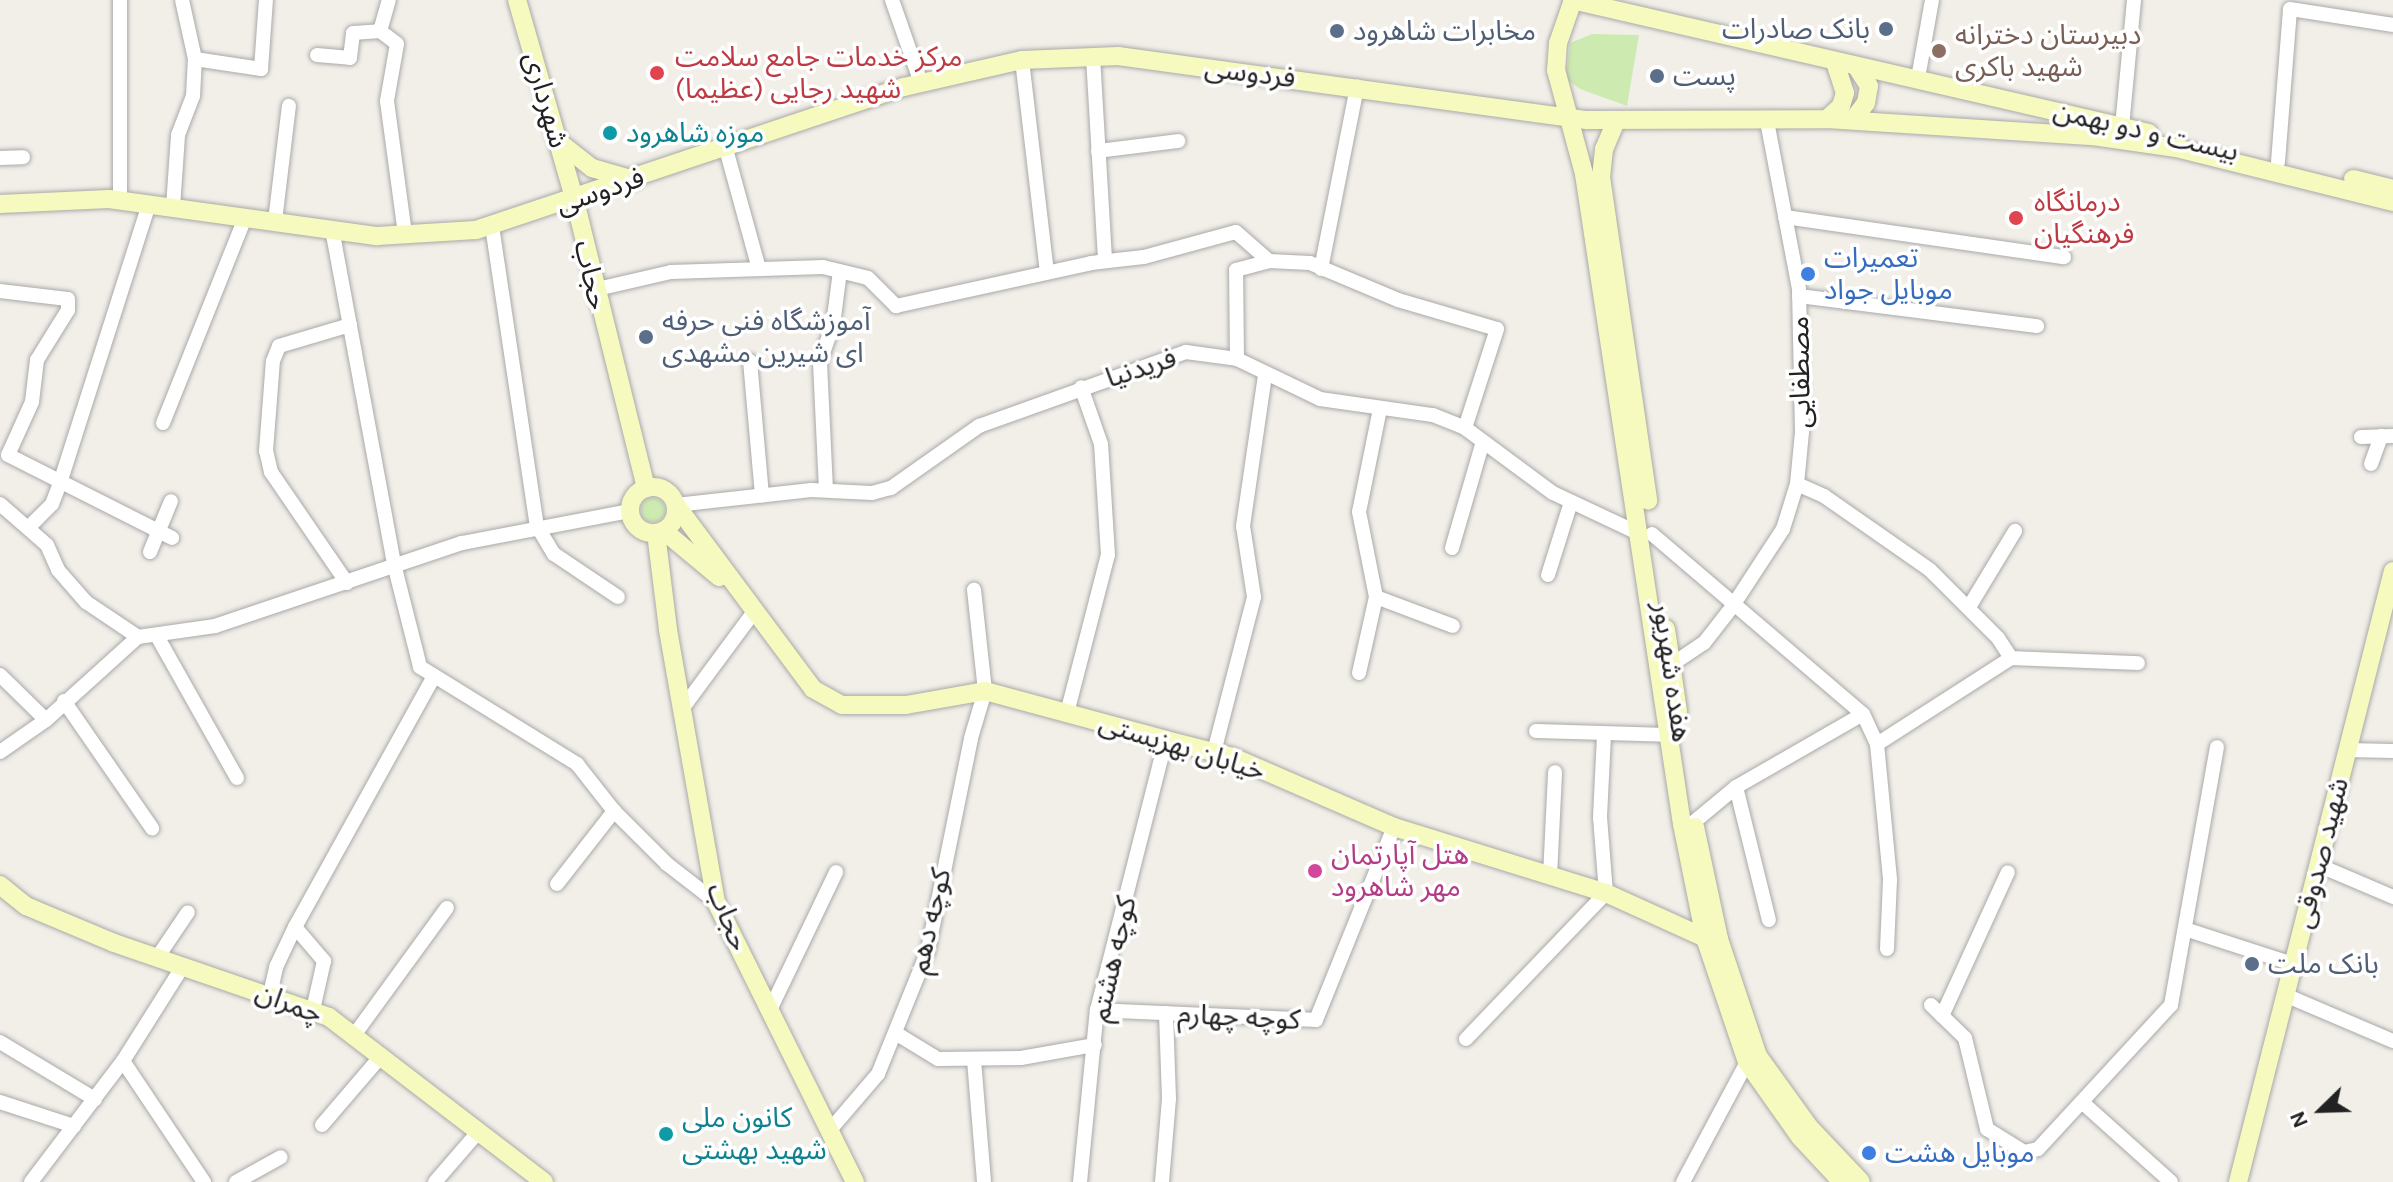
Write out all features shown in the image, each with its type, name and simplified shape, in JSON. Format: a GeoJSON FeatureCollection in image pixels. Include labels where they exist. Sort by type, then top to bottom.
{"type":"FeatureCollection","features":[{"type":"Feature","properties":{"kind":"main road","name":"شهرداری"},"geometry":{"type":"LineString","coordinates":[[517,0],[575,201]]}},
{"type":"Feature","properties":{"kind":"main road","name":"بیست و دو بهمن"},"geometry":{"type":"LineString","coordinates":[[1573,0],[1622,6],[1835,62],[1918,78],[2393,189]]}},
{"type":"Feature","properties":{"kind":"main road","name":"هفده شهریور"},"geometry":{"type":"LineString","coordinates":[[1573,0],[1558,43],[1556,70],[1584,174],[1671,665],[1712,938],[1758,1056],[1810,1128],[1861,1182]]}},
{"type":"Feature","properties":{"kind":"main road","name":"فردوسی"},"geometry":{"type":"LineString","coordinates":[[0,204],[120,200],[332,229],[405,234],[492,226],[575,201],[921,83],[1022,60],[1093,57],[1357,87],[1567,119],[1616,121]]}},
{"type":"Feature","properties":{"kind":"main road"},"geometry":{"type":"LineString","coordinates":[[1827,119],[1841,106],[1845,93],[1835,62]]}},
{"type":"Feature","properties":{"kind":"main road"},"geometry":{"type":"LineString","coordinates":[[1853,120],[1866,103],[1869,86],[1856,66]]}},
{"type":"Feature","properties":{"kind":"main road","name":"بیست و دو بهمن"},"geometry":{"type":"LineString","coordinates":[[1616,121],[1767,122],[1827,119],[2093,136],[2176,148],[2393,202]]}},
{"type":"Feature","properties":{"kind":"main road","name":"هفده شهریور"},"geometry":{"type":"LineString","coordinates":[[1616,121],[1604,149],[1601,177],[1668,735],[1712,938],[1747,1062],[1800,1137],[1842,1182]]}},
{"type":"Feature","properties":{"kind":"main road"},"geometry":{"type":"LineString","coordinates":[[557,140],[592,168],[634,180]]}},
{"type":"Feature","properties":{"kind":"main road","name":"حجاب"},"geometry":{"type":"LineString","coordinates":[[575,201],[593,290],[646,488]]}},
{"type":"Feature","properties":{"kind":"main road"},"geometry":{"type":"LineString","coordinates":[[646,488],[661,488],[676,505],[674,520],[654,531],[630,511],[634,497],[646,488]]}},
{"type":"Feature","properties":{"kind":"main road","name":"خیابان بهزیستی"},"geometry":{"type":"LineString","coordinates":[[676,505],[734,589],[813,689],[842,705],[906,705],[985,691],[1214,752],[1394,827],[1606,893],[1712,938]]}},
{"type":"Feature","properties":{"kind":"main road","name":"حجاب"},"geometry":{"type":"LineString","coordinates":[[654,531],[668,630],[716,902],[855,1182]]}},
{"type":"Feature","properties":{"kind":"main road","name":"خیابان بهزیستی"},"geometry":{"type":"LineString","coordinates":[[654,531],[734,589]]}},
{"type":"Feature","properties":{"kind":"main road","name":"شهید صدوقی"},"geometry":{"type":"LineString","coordinates":[[2238,1182],[2393,571]]}},
{"type":"Feature","properties":{"kind":"main road","name":"چمران"},"geometry":{"type":"LineString","coordinates":[[0,885],[26,906],[157,958],[313,1010],[355,1034],[544,1182]]}},
{"type":"Feature","properties":{"kind":"street"},"geometry":{"type":"LineString","coordinates":[[120,0],[120,200]]}},
{"type":"Feature","properties":{"kind":"street"},"geometry":{"type":"LineString","coordinates":[[173,207],[178,135],[193,96],[195,59],[182,0]]}},
{"type":"Feature","properties":{"kind":"street"},"geometry":{"type":"LineString","coordinates":[[195,59],[261,69],[266,0]]}},
{"type":"Feature","properties":{"kind":"street"},"geometry":{"type":"LineString","coordinates":[[380,31],[389,0]]}},
{"type":"Feature","properties":{"kind":"street"},"geometry":{"type":"LineString","coordinates":[[892,0],[921,83]]}},
{"type":"Feature","properties":{"kind":"street"},"geometry":{"type":"LineString","coordinates":[[1918,78],[1932,0]]}},
{"type":"Feature","properties":{"kind":"street"},"geometry":{"type":"LineString","coordinates":[[2122,127],[2134,0]]}},
{"type":"Feature","properties":{"kind":"street"},"geometry":{"type":"LineString","coordinates":[[2278,162],[2290,9],[2393,25]]}},
{"type":"Feature","properties":{"kind":"street"},"geometry":{"type":"LineString","coordinates":[[317,55],[350,58],[353,33],[380,31],[397,44],[387,101],[405,234]]}},
{"type":"Feature","properties":{"kind":"street"},"geometry":{"type":"LineString","coordinates":[[1093,57],[1105,261]]}},
{"type":"Feature","properties":{"kind":"street"},"geometry":{"type":"LineString","coordinates":[[1022,60],[1047,273]]}},
{"type":"Feature","properties":{"kind":"street"},"geometry":{"type":"LineString","coordinates":[[1321,269],[1357,87]]}},
{"type":"Feature","properties":{"kind":"street"},"geometry":{"type":"LineString","coordinates":[[275,221],[289,106]]}},
{"type":"Feature","properties":{"kind":"street","name":"مصطفایی"},"geometry":{"type":"LineString","coordinates":[[1671,665],[1704,643],[1732,607],[1783,529],[1797,484],[1802,432],[1799,296],[1767,122]]}},
{"type":"Feature","properties":{"kind":"street"},"geometry":{"type":"LineString","coordinates":[[1098,151],[1178,141]]}},
{"type":"Feature","properties":{"kind":"street"},"geometry":{"type":"LineString","coordinates":[[726,149],[759,269]]}},
{"type":"Feature","properties":{"kind":"street"},"geometry":{"type":"LineString","coordinates":[[0,158],[23,157]]}},
{"type":"Feature","properties":{"kind":"street"},"geometry":{"type":"LineString","coordinates":[[30,526],[52,504],[60,483],[149,204]]}},
{"type":"Feature","properties":{"kind":"street"},"geometry":{"type":"LineString","coordinates":[[163,423],[246,216]]}},
{"type":"Feature","properties":{"kind":"street"},"geometry":{"type":"LineString","coordinates":[[1785,217],[2064,257]]}},
{"type":"Feature","properties":{"kind":"street"},"geometry":{"type":"LineString","coordinates":[[492,226],[537,526],[554,554],[618,597]]}},
{"type":"Feature","properties":{"kind":"street"},"geometry":{"type":"LineString","coordinates":[[332,229],[394,564],[420,667],[577,764],[614,811],[667,864],[716,902]]}},
{"type":"Feature","properties":{"kind":"street"},"geometry":{"type":"LineString","coordinates":[[593,290],[671,272],[759,269],[840,271],[868,278],[896,306],[1105,261],[1144,257],[1236,232],[1269,261]]}},
{"type":"Feature","properties":{"kind":"street"},"geometry":{"type":"LineString","coordinates":[[1237,359],[1236,270],[1269,261],[1321,269],[1398,300],[1497,329],[1465,428]]}},
{"type":"Feature","properties":{"kind":"street"},"geometry":{"type":"LineString","coordinates":[[826,490],[820,362],[833,325],[840,271]]}},
{"type":"Feature","properties":{"kind":"street"},"geometry":{"type":"LineString","coordinates":[[0,291],[68,299],[68,310],[37,360],[32,402],[8,455],[166,535]]}},
{"type":"Feature","properties":{"kind":"street"},"geometry":{"type":"LineString","coordinates":[[1799,296],[2037,326]]}},
{"type":"Feature","properties":{"kind":"street"},"geometry":{"type":"LineString","coordinates":[[347,583],[271,472],[266,451],[273,361],[279,346],[350,325]]}},
{"type":"Feature","properties":{"kind":"street","name":"فریدنیا"},"geometry":{"type":"LineString","coordinates":[[676,505],[762,495],[891,488],[979,426],[1081,387],[1186,352],[1237,359],[1320,399],[1433,415],[1465,428],[1571,502],[1646,534],[1863,714]]}},
{"type":"Feature","properties":{"kind":"street"},"geometry":{"type":"LineString","coordinates":[[750,361],[762,495]]}},
{"type":"Feature","properties":{"kind":"street"},"geometry":{"type":"LineString","coordinates":[[1214,752],[1254,597],[1243,526],[1265,375]]}},
{"type":"Feature","properties":{"kind":"street"},"geometry":{"type":"LineString","coordinates":[[1067,713],[1108,555],[1101,444],[1081,387]]}},
{"type":"Feature","properties":{"kind":"street"},"geometry":{"type":"LineString","coordinates":[[1359,673],[1376,597],[1359,512],[1380,409]]}},
{"type":"Feature","properties":{"kind":"street"},"geometry":{"type":"LineString","coordinates":[[2361,437],[2387,436]]}},
{"type":"Feature","properties":{"kind":"street"},"geometry":{"type":"LineString","coordinates":[[2371,464],[2387,436]]}},
{"type":"Feature","properties":{"kind":"street"},"geometry":{"type":"LineString","coordinates":[[1452,548],[1483,441]]}},
{"type":"Feature","properties":{"kind":"street"},"geometry":{"type":"LineString","coordinates":[[1797,484],[1883,534],[1969,607],[2011,658]]}},
{"type":"Feature","properties":{"kind":"street"},"geometry":{"type":"LineString","coordinates":[[150,552],[166,535],[171,501]]}},
{"type":"Feature","properties":{"kind":"street"},"geometry":{"type":"LineString","coordinates":[[1548,575],[1571,502]]}},
{"type":"Feature","properties":{"kind":"street"},"geometry":{"type":"LineString","coordinates":[[0,504],[30,526],[86,602],[138,637],[215,626],[347,583],[394,564],[537,526],[630,511]]}},
{"type":"Feature","properties":{"kind":"street"},"geometry":{"type":"LineString","coordinates":[[1969,607],[2015,531]]}},
{"type":"Feature","properties":{"kind":"street"},"geometry":{"type":"LineString","coordinates":[[974,590],[985,691]]}},
{"type":"Feature","properties":{"kind":"street"},"geometry":{"type":"LineString","coordinates":[[1376,597],[1453,626]]}},
{"type":"Feature","properties":{"kind":"street"},"geometry":{"type":"LineString","coordinates":[[682,709],[753,613]]}},
{"type":"Feature","properties":{"kind":"street"},"geometry":{"type":"LineString","coordinates":[[157,636],[237,778]]}},
{"type":"Feature","properties":{"kind":"street"},"geometry":{"type":"LineString","coordinates":[[0,752],[46,720],[138,637]]}},
{"type":"Feature","properties":{"kind":"street"},"geometry":{"type":"LineString","coordinates":[[1877,744],[2011,658],[2138,663]]}},
{"type":"Feature","properties":{"kind":"street"},"geometry":{"type":"LineString","coordinates":[[0,675],[46,720]]}},
{"type":"Feature","properties":{"kind":"street"},"geometry":{"type":"LineString","coordinates":[[270,994],[276,967],[295,927],[434,676]]}},
{"type":"Feature","properties":{"kind":"street","name":"کوچه دهم"},"geometry":{"type":"LineString","coordinates":[[830,1130],[878,1074],[897,1034],[928,950],[971,738],[985,691]]}},
{"type":"Feature","properties":{"kind":"street"},"geometry":{"type":"LineString","coordinates":[[64,701],[152,828]]}},
{"type":"Feature","properties":{"kind":"street"},"geometry":{"type":"LineString","coordinates":[[1694,822],[1736,787],[1863,714],[1877,744],[1890,880],[1887,949]]}},
{"type":"Feature","properties":{"kind":"street"},"geometry":{"type":"LineString","coordinates":[[1536,731],[1558,736],[1668,735]]}},
{"type":"Feature","properties":{"kind":"street"},"geometry":{"type":"LineString","coordinates":[[1466,1039],[1606,893],[1600,817],[1604,734]]}},
{"type":"Feature","properties":{"kind":"street","name":"کوچه هشتم"},"geometry":{"type":"LineString","coordinates":[[1080,1182],[1097,1010],[1166,740]]}},
{"type":"Feature","properties":{"kind":"street"},"geometry":{"type":"LineString","coordinates":[[1931,1005],[1965,1038],[1987,1129],[2024,1152],[2038,1149],[2171,1005],[2217,747]]}},
{"type":"Feature","properties":{"kind":"street"},"geometry":{"type":"LineString","coordinates":[[2347,750],[2393,751]]}},
{"type":"Feature","properties":{"kind":"street"},"geometry":{"type":"LineString","coordinates":[[1550,876],[1555,772]]}},
{"type":"Feature","properties":{"kind":"street"},"geometry":{"type":"LineString","coordinates":[[1736,787],[1769,920]]}},
{"type":"Feature","properties":{"kind":"street"},"geometry":{"type":"LineString","coordinates":[[557,884],[614,811]]}},
{"type":"Feature","properties":{"kind":"street","name":"کوچه چهارم"},"geometry":{"type":"LineString","coordinates":[[1097,1010],[1316,1020],[1323,1013],[1394,827]]}},
{"type":"Feature","properties":{"kind":"street"},"geometry":{"type":"LineString","coordinates":[[2318,865],[2393,897]]}},
{"type":"Feature","properties":{"kind":"street"},"geometry":{"type":"LineString","coordinates":[[770,1010],[836,872]]}},
{"type":"Feature","properties":{"kind":"street"},"geometry":{"type":"LineString","coordinates":[[1942,1016],[2008,872]]}},
{"type":"Feature","properties":{"kind":"street"},"geometry":{"type":"LineString","coordinates":[[355,1034],[447,908]]}},
{"type":"Feature","properties":{"kind":"street"},"geometry":{"type":"LineString","coordinates":[[157,958],[188,912]]}},
{"type":"Feature","properties":{"kind":"street"},"geometry":{"type":"LineString","coordinates":[[295,927],[324,961],[313,1010]]}},
{"type":"Feature","properties":{"kind":"street"},"geometry":{"type":"LineString","coordinates":[[2185,929],[2293,964]]}},
{"type":"Feature","properties":{"kind":"street"},"geometry":{"type":"LineString","coordinates":[[31,1182],[123,1061],[183,966]]}},
{"type":"Feature","properties":{"kind":"street"},"geometry":{"type":"LineString","coordinates":[[2285,995],[2393,1041]]}},
{"type":"Feature","properties":{"kind":"street"},"geometry":{"type":"LineString","coordinates":[[1162,1182],[1169,1099],[1166,1013]]}},
{"type":"Feature","properties":{"kind":"street"},"geometry":{"type":"LineString","coordinates":[[897,1034],[938,1059],[974,1060],[1095,1045]]}},
{"type":"Feature","properties":{"kind":"street"},"geometry":{"type":"LineString","coordinates":[[0,1042],[95,1099]]}},
{"type":"Feature","properties":{"kind":"street"},"geometry":{"type":"LineString","coordinates":[[322,1125],[382,1055]]}},
{"type":"Feature","properties":{"kind":"street"},"geometry":{"type":"LineString","coordinates":[[974,1060],[984,1182]]}},
{"type":"Feature","properties":{"kind":"street"},"geometry":{"type":"LineString","coordinates":[[123,1061],[204,1182]]}},
{"type":"Feature","properties":{"kind":"street"},"geometry":{"type":"LineString","coordinates":[[1683,1182],[1747,1062]]}},
{"type":"Feature","properties":{"kind":"street"},"geometry":{"type":"LineString","coordinates":[[0,1102],[74,1126]]}},
{"type":"Feature","properties":{"kind":"street"},"geometry":{"type":"LineString","coordinates":[[2083,1103],[2171,1182]]}},
{"type":"Feature","properties":{"kind":"street"},"geometry":{"type":"LineString","coordinates":[[435,1182],[479,1131]]}},
{"type":"Feature","properties":{"kind":"street"},"geometry":{"type":"LineString","coordinates":[[236,1182],[281,1157]]}},
{"type":"Feature","properties":{"kind":"green space"},"geometry":{"type":"Polygon","coordinates":[[[1592,34],[1639,35],[1627,106],[1580,89],[1566,79],[1570,43],[1592,34]]]}},
{"type":"Feature","properties":{"kind":"green space"},"geometry":{"type":"Polygon","coordinates":[[[653,498],[664,505],[665,510],[658,521],[653,522],[642,515],[641,510],[648,499],[653,498]]]}},
{"type":"Feature","properties":{"kind":"place","name":"بانک صادرات"},"geometry":{"type":"Point","coordinates":[1886,29]}},
{"type":"Feature","properties":{"kind":"place","name":"مخابرات شاهرود"},"geometry":{"type":"Point","coordinates":[1337,31]}},
{"type":"Feature","properties":{"kind":"place","name":"دبیرستان دخترانه شهید باکری"},"geometry":{"type":"Point","coordinates":[1939,51]}},
{"type":"Feature","properties":{"kind":"place","name":"مرکز خدمات جامع سلامت شهید رجایی (عظیما)"},"geometry":{"type":"Point","coordinates":[657,73]}},
{"type":"Feature","properties":{"kind":"place","name":"پست"},"geometry":{"type":"Point","coordinates":[1657,76]}},
{"type":"Feature","properties":{"kind":"place","name":"موزه شاهرود"},"geometry":{"type":"Point","coordinates":[610,133]}},
{"type":"Feature","properties":{"kind":"place","name":"درمانگاه فرهنگیان"},"geometry":{"type":"Point","coordinates":[2016,218]}},
{"type":"Feature","properties":{"kind":"place","name":"تعمیرات موبایل جواد"},"geometry":{"type":"Point","coordinates":[1808,274]}},
{"type":"Feature","properties":{"kind":"place","name":"آموزشگاه فنی حرفه ای شیرین مشهدی"},"geometry":{"type":"Point","coordinates":[646,337]}},
{"type":"Feature","properties":{"kind":"place","name":"هتل آپارتمان مهر شاهرود"},"geometry":{"type":"Point","coordinates":[1315,871]}},
{"type":"Feature","properties":{"kind":"place","name":"بانک ملت"},"geometry":{"type":"Point","coordinates":[2252,964]}},
{"type":"Feature","properties":{"kind":"place","name":"کانون ملی شهید بهشتی"},"geometry":{"type":"Point","coordinates":[666,1134]}},
{"type":"Feature","properties":{"kind":"place","name":"موبایل هشت"},"geometry":{"type":"Point","coordinates":[1869,1153]}}]}
